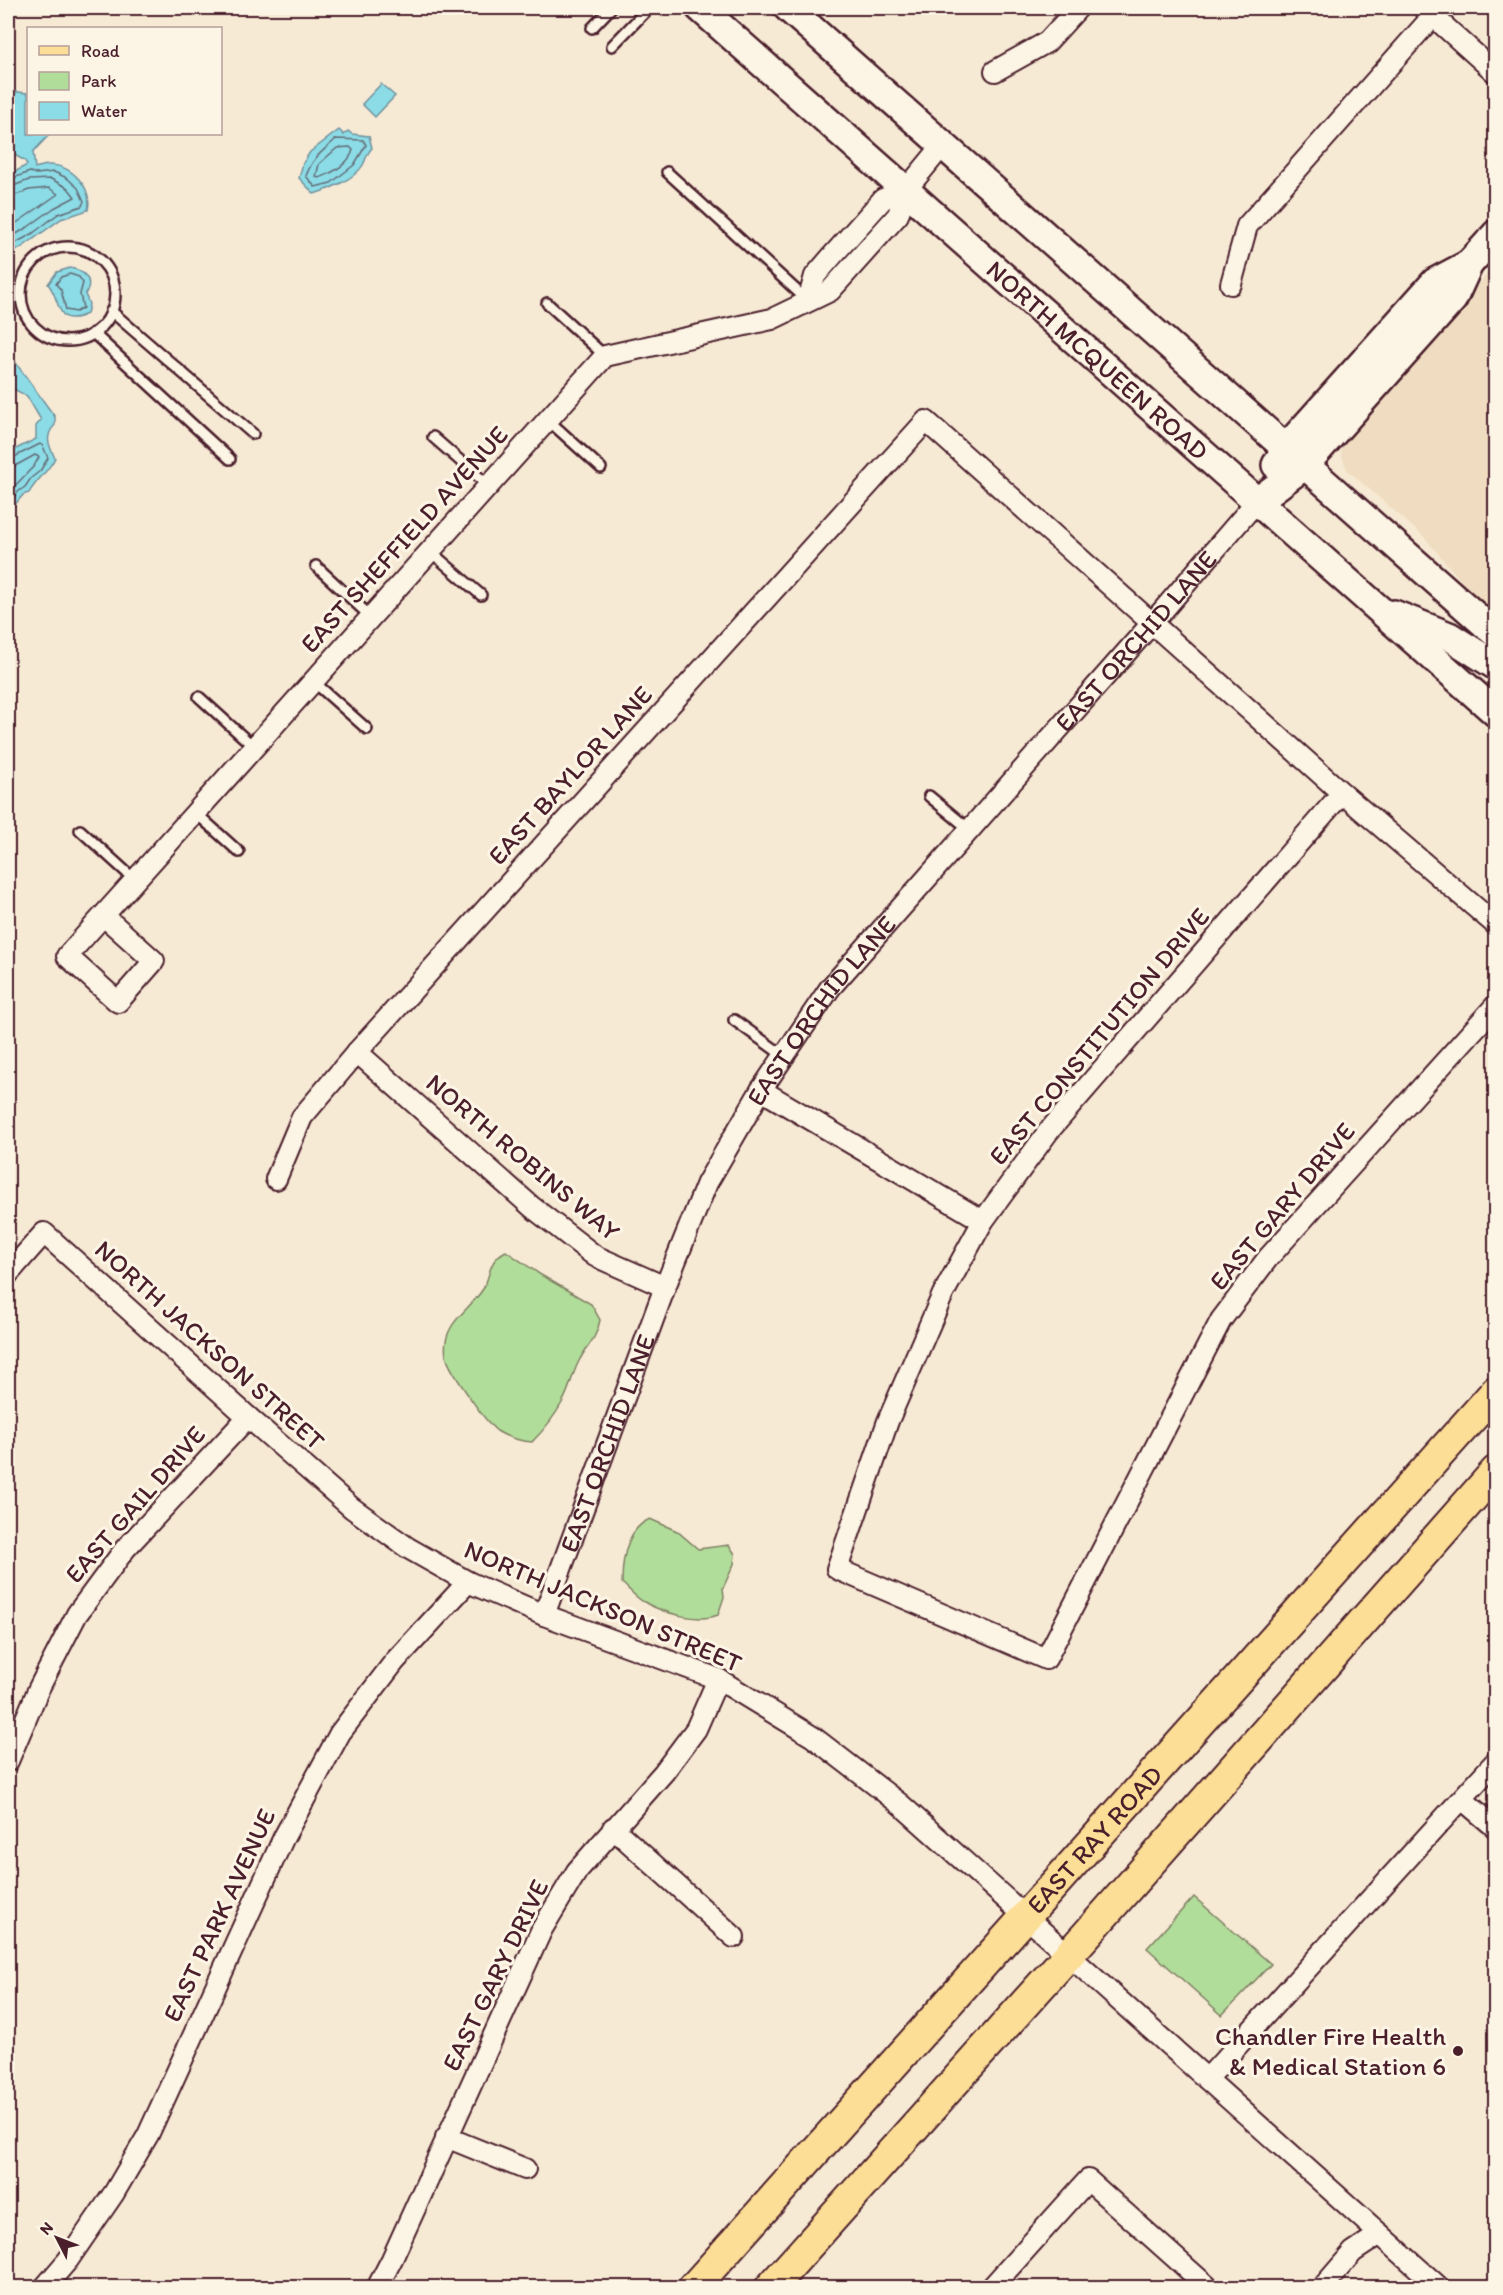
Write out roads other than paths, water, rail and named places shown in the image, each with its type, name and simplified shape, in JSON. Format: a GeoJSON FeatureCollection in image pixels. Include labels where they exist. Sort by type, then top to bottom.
{"type":"FeatureCollection","features":[{"type":"Feature","properties":{"kind":"main road","name":"NORTH MCQUEEN ROAD"},"geometry":{"type":"LineString","coordinates":[[700,8],[1496,713]]}},
{"type":"Feature","properties":{"kind":"main road"},"geometry":{"type":"LineString","coordinates":[[788,8],[1496,634]]}},
{"type":"Feature","properties":{"kind":"main road","name":"EAST ORCHID LANE"},"geometry":{"type":"LineString","coordinates":[[1256,502],[1295,457],[1453,298],[1469,264],[1496,234]]}},
{"type":"Feature","properties":{"kind":"main road"},"geometry":{"type":"LineString","coordinates":[[1376,607],[1449,636],[1496,666]]}},
{"type":"Feature","properties":{"kind":"main road","name":"EAST RAY ROAD"},"geometry":{"type":"LineString","coordinates":[[693,2288],[1496,1391]]}},
{"type":"Feature","properties":{"kind":"main road"},"geometry":{"type":"LineString","coordinates":[[770,2288],[1069,1955],[1496,1472]]}},
{"type":"Feature","properties":{"kind":"street"},"geometry":{"type":"LineString","coordinates":[[995,71],[1047,42],[1077,8]]}},
{"type":"Feature","properties":{"kind":"street"},"geometry":{"type":"LineString","coordinates":[[1231,284],[1247,226],[1432,10],[1496,73]]}},
{"type":"Feature","properties":{"kind":"street"},"geometry":{"type":"LineString","coordinates":[[605,356],[772,319],[830,291],[898,215],[906,190],[943,145]]}},
{"type":"Feature","properties":{"kind":"street","name":"EAST SHEFFIELD AVENUE"},"geometry":{"type":"LineString","coordinates":[[104,916],[605,356]]}},
{"type":"Feature","properties":{"kind":"street","name":"EAST BAYLOR LANE"},"geometry":{"type":"LineString","coordinates":[[276,1179],[302,1117],[357,1052],[926,421],[1153,622]]}},
{"type":"Feature","properties":{"kind":"street","name":"EAST ORCHID LANE"},"geometry":{"type":"LineString","coordinates":[[544,1614],[665,1287],[707,1183],[761,1090],[830,988],[1256,502]]}},
{"type":"Feature","properties":{"kind":"street"},"geometry":{"type":"LineString","coordinates":[[1153,622],[1342,793],[1496,925]]}},
{"type":"Feature","properties":{"kind":"street","name":"EAST CONSTITUTION DRIVE"},"geometry":{"type":"LineString","coordinates":[[837,1569],[888,1421],[943,1294],[983,1221],[1047,1131],[1342,793]]}},
{"type":"Feature","properties":{"kind":"street","name":"EAST GARY DRIVE"},"geometry":{"type":"LineString","coordinates":[[837,1569],[1046,1659],[1221,1320],[1268,1258],[1496,1005]]}},
{"type":"Feature","properties":{"kind":"street","name":"NORTH ROBINS WAY"},"geometry":{"type":"LineString","coordinates":[[357,1052],[532,1206],[595,1256],[665,1287]]}},
{"type":"Feature","properties":{"kind":"street"},"geometry":{"type":"LineString","coordinates":[[761,1090],[983,1221]]}},
{"type":"Feature","properties":{"kind":"street","name":"NORTH JACKSON STREET"},"geometry":{"type":"LineString","coordinates":[[8,1274],[44,1233],[352,1508],[408,1548],[468,1582],[544,1614],[718,1679],[813,1737],[900,1804],[1440,2288]]}},
{"type":"Feature","properties":{"kind":"street","name":"EAST GAIL DRIVE"},"geometry":{"type":"LineString","coordinates":[[8,1761],[39,1688],[77,1614],[125,1549],[248,1417]]}},
{"type":"Feature","properties":{"kind":"street","name":"EAST PARK AVENUE"},"geometry":{"type":"LineString","coordinates":[[44,2288],[68,2260],[114,2193],[148,2135],[283,1839],[339,1732],[394,1661],[468,1582]]}},
{"type":"Feature","properties":{"kind":"street","name":"EAST GARY DRIVE"},"geometry":{"type":"LineString","coordinates":[[377,2288],[542,1929],[577,1871],[664,1772],[696,1729],[718,1679]]}},
{"type":"Feature","properties":{"kind":"street"},"geometry":{"type":"LineString","coordinates":[[1208,2079],[1496,1761]]}},
{"type":"Feature","properties":{"kind":"street"},"geometry":{"type":"LineString","coordinates":[[1462,1799],[1496,1828]]}},
{"type":"Feature","properties":{"kind":"street"},"geometry":{"type":"LineString","coordinates":[[613,1828],[734,1937]]}},
{"type":"Feature","properties":{"kind":"street"},"geometry":{"type":"LineString","coordinates":[[446,2137],[525,2169]]}},
{"type":"Feature","properties":{"kind":"street"},"geometry":{"type":"LineString","coordinates":[[991,2288],[1088,2180],[1209,2288]]}},
{"type":"Feature","properties":{"kind":"street"},"geometry":{"type":"LineString","coordinates":[[1322,2288],[1353,2252],[1380,2234]]}},
{"type":"Feature","properties":{"kind":"lane"},"geometry":{"type":"LineString","coordinates":[[592,28],[611,8]]}},
{"type":"Feature","properties":{"kind":"lane"},"geometry":{"type":"LineString","coordinates":[[612,46],[649,8]]}},
{"type":"Feature","properties":{"kind":"lane"},"geometry":{"type":"LineString","coordinates":[[667,172],[808,301]]}},
{"type":"Feature","properties":{"kind":"lane"},"geometry":{"type":"LineString","coordinates":[[60,247],[74,247],[89,251],[109,270],[114,283],[115,297],[111,311],[104,324],[93,333],[71,340],[57,339],[44,334],[26,315],[21,302],[21,287],[25,273],[34,261],[46,252],[60,247]]}},
{"type":"Feature","properties":{"kind":"lane"},"geometry":{"type":"LineString","coordinates":[[547,303],[605,356]]}},
{"type":"Feature","properties":{"kind":"lane"},"geometry":{"type":"LineString","coordinates":[[111,311],[253,434]]}},
{"type":"Feature","properties":{"kind":"lane"},"geometry":{"type":"LineString","coordinates":[[93,333],[230,459]]}},
{"type":"Feature","properties":{"kind":"lane"},"geometry":{"type":"LineString","coordinates":[[548,420],[601,468]]}},
{"type":"Feature","properties":{"kind":"lane"},"geometry":{"type":"LineString","coordinates":[[433,437],[489,486]]}},
{"type":"Feature","properties":{"kind":"lane"},"geometry":{"type":"LineString","coordinates":[[430,551],[481,595]]}},
{"type":"Feature","properties":{"kind":"lane"},"geometry":{"type":"LineString","coordinates":[[316,566],[371,616]]}},
{"type":"Feature","properties":{"kind":"lane"},"geometry":{"type":"LineString","coordinates":[[313,681],[367,729]]}},
{"type":"Feature","properties":{"kind":"lane"},"geometry":{"type":"LineString","coordinates":[[199,697],[255,747]]}},
{"type":"Feature","properties":{"kind":"lane"},"geometry":{"type":"LineString","coordinates":[[929,796],[970,830]]}},
{"type":"Feature","properties":{"kind":"lane"},"geometry":{"type":"LineString","coordinates":[[196,813],[239,852]]}},
{"type":"Feature","properties":{"kind":"lane"},"geometry":{"type":"LineString","coordinates":[[80,830],[135,880]]}},
{"type":"Feature","properties":{"kind":"lane"},"geometry":{"type":"LineString","coordinates":[[734,1020],[784,1056]]}},
{"type":"Feature","properties":{"kind":"water"},"geometry":{"type":"Polygon","coordinates":[[[381,84],[395,96],[375,117],[362,104],[381,84]]]}},
{"type":"Feature","properties":{"kind":"water"},"geometry":{"type":"Polygon","coordinates":[[[8,91],[27,93],[27,135],[49,135],[33,152],[35,168],[47,165],[57,166],[73,173],[84,186],[89,202],[88,210],[61,219],[21,248],[8,253],[8,176],[27,165],[25,161],[8,151],[8,91]]]}},
{"type":"Feature","properties":{"kind":"water"},"geometry":{"type":"Polygon","coordinates":[[[339,130],[344,135],[348,131],[352,134],[369,136],[372,148],[363,165],[354,175],[334,187],[314,194],[299,178],[303,163],[310,152],[339,130]]]}},
{"type":"Feature","properties":{"kind":"water"},"geometry":{"type":"Polygon","coordinates":[[[70,268],[83,273],[89,284],[85,294],[89,304],[87,314],[76,318],[69,318],[60,311],[48,284],[57,272],[70,268]]]}},
{"type":"Feature","properties":{"kind":"water"},"geometry":{"type":"Polygon","coordinates":[[[8,352],[55,417],[49,445],[55,458],[29,493],[23,495],[8,513],[8,456],[36,439],[36,426],[41,420],[27,396],[8,386],[8,352]]]}},
{"type":"Feature","properties":{"kind":"place","name":"Chandler Fire Health & Medical Station 6"},"geometry":{"type":"Point","coordinates":[1458,2051]}}]}
